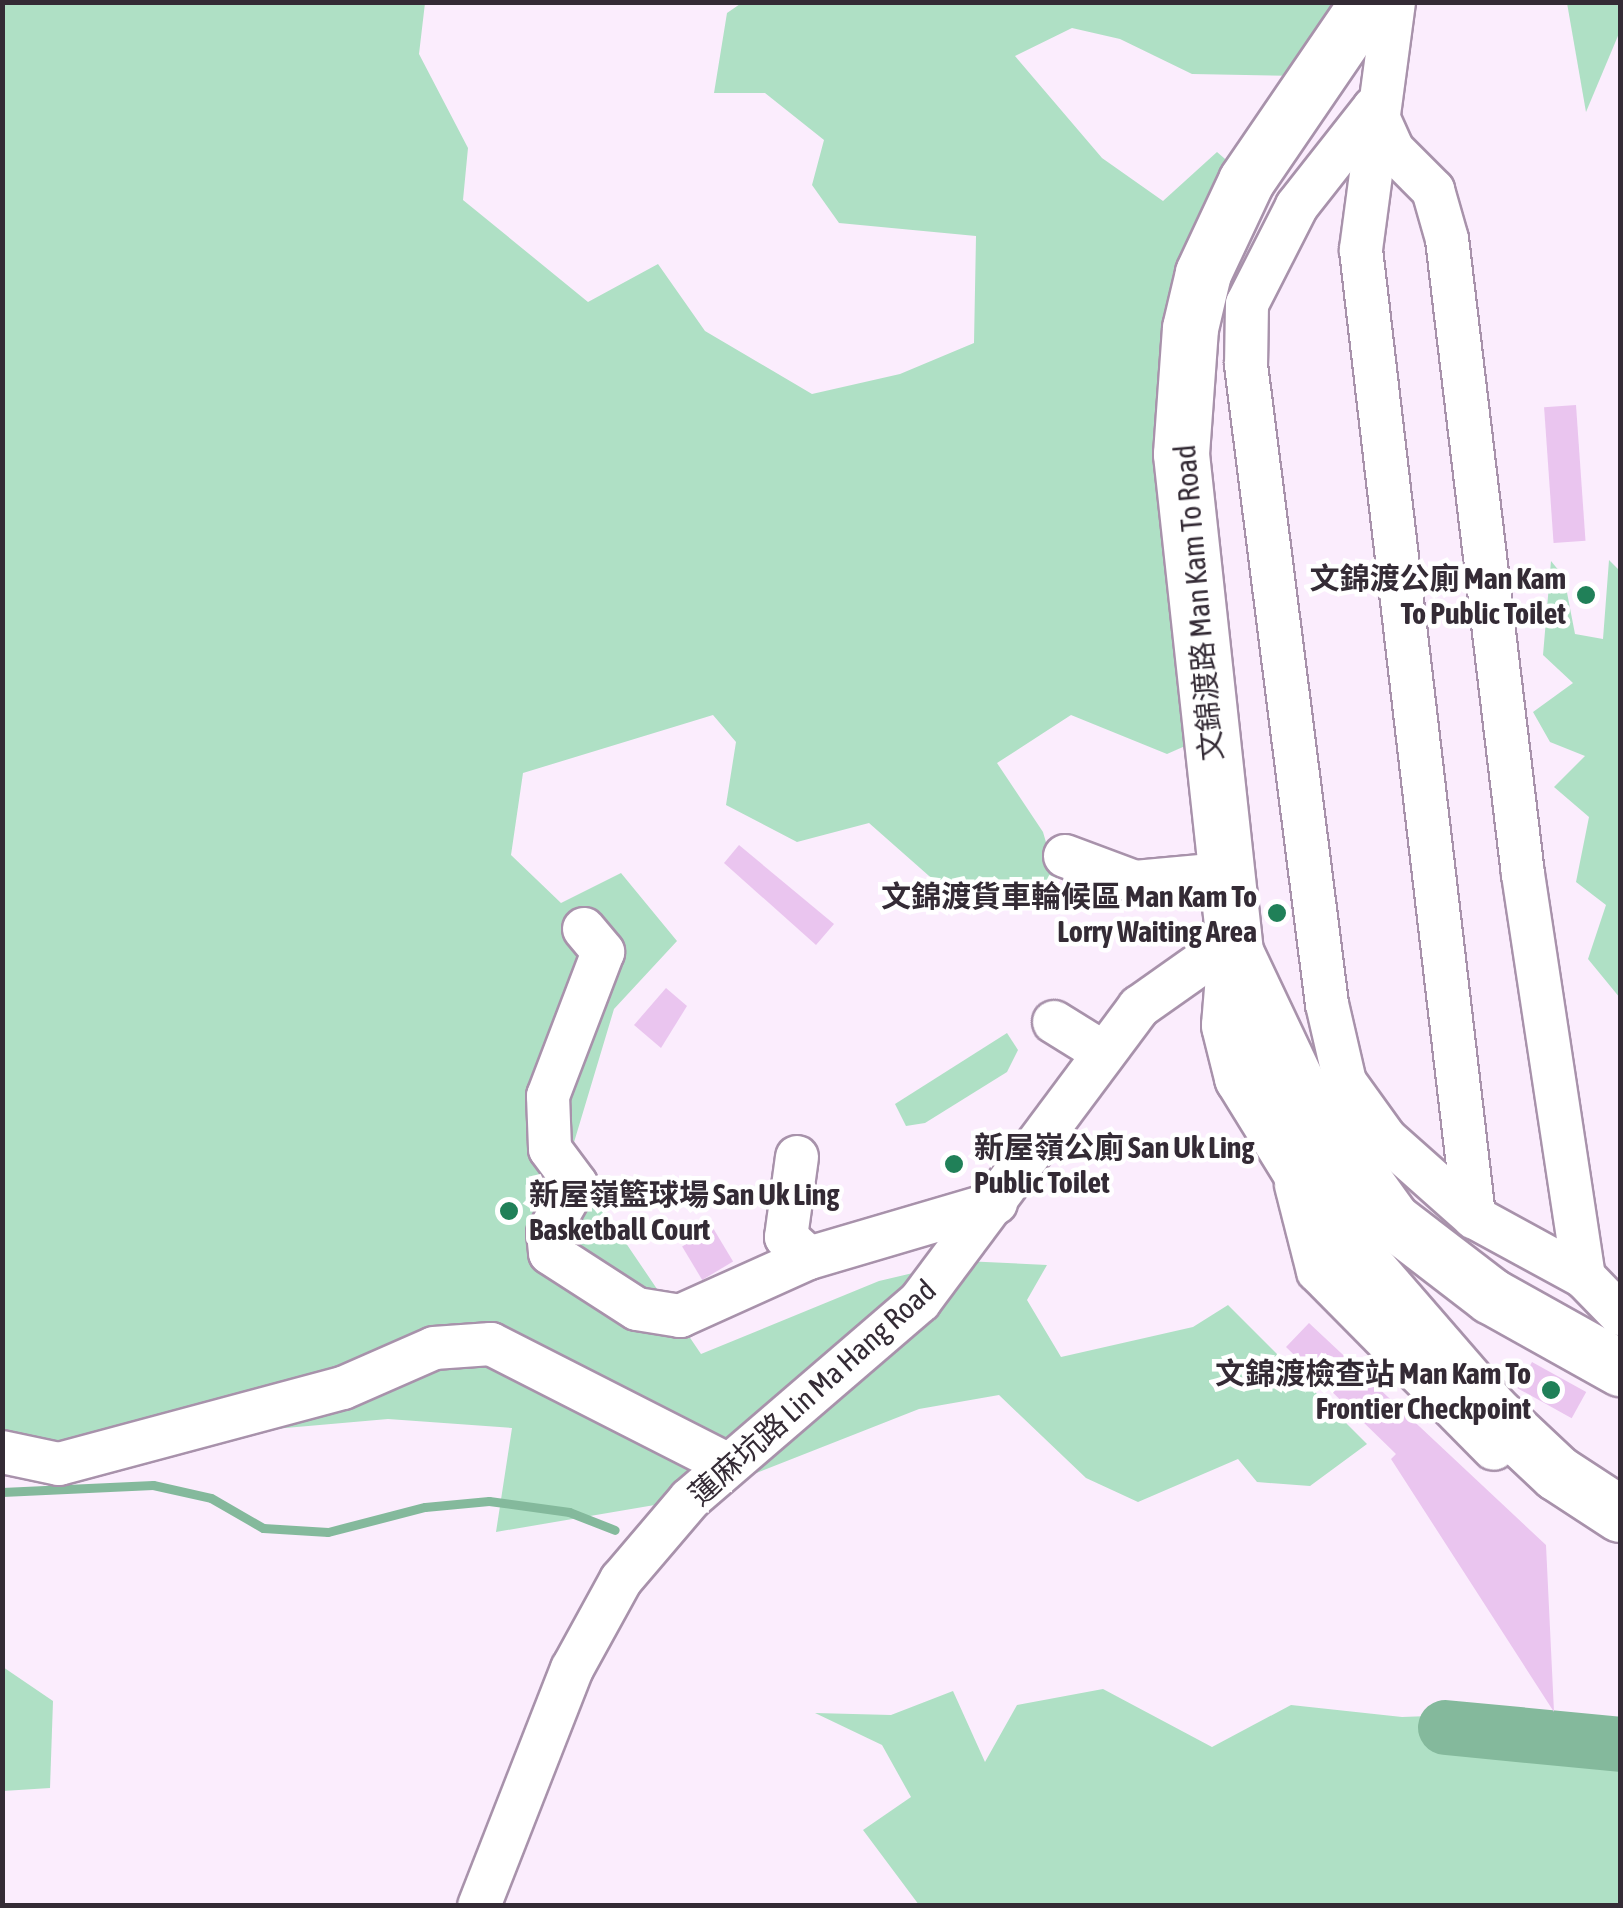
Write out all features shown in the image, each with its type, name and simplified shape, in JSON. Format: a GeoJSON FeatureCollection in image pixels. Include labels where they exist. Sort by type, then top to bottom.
{"type":"FeatureCollection","features":[{"type":"Feature","properties":{"kind":"main road","name":"文錦渡路 Man Kam To Road"},"geometry":{"type":"LineString","coordinates":[[1368,2],[1246,181],[1203,273],[1190,328],[1181,454],[1223,874],[1234,946],[1229,1025],[1239,1067],[1292,1166],[1342,1239],[1492,1412],[1558,1473],[1620,1514]]}},
{"type":"Feature","properties":{"kind":"main road","name":"文錦渡路 Man Kam To Road"},"geometry":{"type":"LineString","coordinates":[[1234,946],[1303,1096],[1392,1220],[1492,1296],[1620,1368]]}},
{"type":"Feature","properties":{"kind":"street"},"geometry":{"type":"LineString","coordinates":[[1394,2],[1374,108],[1361,250],[1474,1217]]}},
{"type":"Feature","properties":{"kind":"street"},"geometry":{"type":"LineString","coordinates":[[1374,108],[1297,206],[1247,304],[1246,365],[1327,1004],[1345,1082],[1386,1139],[1474,1217],[1584,1277],[1620,1314]]}},
{"type":"Feature","properties":{"kind":"street"},"geometry":{"type":"LineString","coordinates":[[1374,108],[1393,150],[1433,190],[1447,239],[1523,874],[1584,1277]]}},
{"type":"Feature","properties":{"kind":"street"},"geometry":{"type":"LineString","coordinates":[[1064,856],[1135,882],[1223,874]]}},
{"type":"Feature","properties":{"kind":"street"},"geometry":{"type":"LineString","coordinates":[[584,929],[603,952],[556,1058],[548,1096],[550,1150],[576,1184],[548,1232],[550,1253],[637,1309],[680,1316],[809,1258],[996,1203]]}},
{"type":"Feature","properties":{"kind":"street","name":"蓮麻坑路 Lin Ma Hang Road"},"geometry":{"type":"LineString","coordinates":[[479,1906],[572,1669],[621,1580],[727,1464],[920,1302],[1104,1053],[1168,980],[1234,946]]}},
{"type":"Feature","properties":{"kind":"street"},"geometry":{"type":"LineString","coordinates":[[1054,1022],[1104,1053]]}},
{"type":"Feature","properties":{"kind":"street"},"geometry":{"type":"LineString","coordinates":[[797,1158],[786,1237],[809,1258]]}},
{"type":"Feature","properties":{"kind":"street","name":"文錦渡路 Man Kam To Road"},"geometry":{"type":"LineString","coordinates":[[1292,1166],[1318,1272],[1528,1482],[1620,1538]]}},
{"type":"Feature","properties":{"kind":"street"},"geometry":{"type":"LineString","coordinates":[[2,1452],[59,1464],[342,1388],[434,1348],[491,1344],[727,1464]]}},
{"type":"Feature","properties":{"kind":"green space"},"geometry":{"type":"Polygon","coordinates":[[[743,2],[1354,3],[1303,76],[1192,74],[1120,39],[1072,28],[1015,56],[1102,158],[1163,201],[1217,152],[1239,171],[1174,324],[1201,739],[1167,754],[1071,715],[997,763],[1043,832],[1059,887],[937,883],[869,823],[797,842],[726,805],[736,742],[713,715],[523,773],[511,855],[561,903],[621,873],[677,941],[614,1009],[569,1159],[701,1354],[879,1281],[964,1261],[1047,1265],[1027,1300],[1061,1357],[1193,1327],[1228,1305],[1367,1444],[1310,1486],[1257,1482],[1238,1459],[1138,1502],[1086,1478],[999,1395],[919,1409],[690,1499],[496,1532],[512,1428],[388,1419],[3,1453],[3,3],[425,3],[419,54],[468,148],[463,200],[588,302],[658,264],[705,331],[812,394],[900,374],[974,343],[976,236],[839,223],[812,185],[824,140],[765,93],[714,93],[727,13],[743,2]]]}},
{"type":"Feature","properties":{"kind":"green space"},"geometry":{"type":"Polygon","coordinates":[[[1567,3],[1620,3],[1620,31],[1586,112],[1567,3]]]}},
{"type":"Feature","properties":{"kind":"green space"},"geometry":{"type":"Polygon","coordinates":[[[1609,560],[1618,569],[1620,998],[1588,959],[1606,905],[1576,882],[1589,817],[1554,787],[1585,756],[1550,742],[1533,712],[1573,683],[1543,655],[1551,561],[1564,577],[1575,634],[1603,639],[1609,560]]]}},
{"type":"Feature","properties":{"kind":"green space"},"geometry":{"type":"Polygon","coordinates":[[[1007,1033],[1018,1050],[1007,1072],[925,1123],[906,1126],[895,1104],[1007,1033]]]}},
{"type":"Feature","properties":{"kind":"green space"},"geometry":{"type":"Polygon","coordinates":[[[3,1667],[53,1701],[50,1788],[3,1791],[3,1667]]]}},
{"type":"Feature","properties":{"kind":"green space"},"geometry":{"type":"Polygon","coordinates":[[[1103,1689],[1212,1747],[1291,1705],[1402,1717],[1543,1712],[1602,1736],[1620,1731],[1620,1905],[919,1905],[863,1830],[911,1797],[882,1745],[815,1713],[891,1715],[953,1691],[985,1762],[1017,1705],[1103,1689]]]}},
{"type":"Feature","properties":{"kind":"building"},"geometry":{"type":"Polygon","coordinates":[[[1576,405],[1585,541],[1554,543],[1544,407],[1576,405]]]}},
{"type":"Feature","properties":{"kind":"building"},"geometry":{"type":"Polygon","coordinates":[[[739,845],[834,924],[816,945],[724,863],[739,845]]]}},
{"type":"Feature","properties":{"kind":"building"},"geometry":{"type":"Polygon","coordinates":[[[666,988],[687,1006],[661,1048],[634,1025],[666,988]]]}},
{"type":"Feature","properties":{"kind":"building"},"geometry":{"type":"Polygon","coordinates":[[[713,1228],[733,1261],[702,1280],[682,1247],[713,1228]]]}},
{"type":"Feature","properties":{"kind":"building"},"geometry":{"type":"Polygon","coordinates":[[[1309,1323],[1546,1545],[1554,1712],[1391,1459],[1396,1454],[1286,1347],[1309,1323]]]}},
{"type":"Feature","properties":{"kind":"building","name":"文錦渡檢查站 Man Kam To Frontier Checkpoint"},"geometry":{"type":"Polygon","coordinates":[[[1532,1362],[1586,1392],[1572,1418],[1517,1388],[1532,1362]]]}},
{"type":"Feature","properties":{"kind":"waterway"},"geometry":{"type":"LineString","coordinates":[[2,1492],[153,1485],[211,1498],[263,1528],[328,1532],[425,1507],[489,1501],[569,1512],[615,1530]]}},
{"type":"Feature","properties":{"kind":"waterway"},"geometry":{"type":"LineString","coordinates":[[1445,1727],[1620,1744]]}},
{"type":"Feature","properties":{"kind":"place","name":"文錦渡公廁 Man Kam To Public Toilet"},"geometry":{"type":"Point","coordinates":[1586,595]}},
{"type":"Feature","properties":{"kind":"place","name":"文錦渡貨車輪候區 Man Kam To Lorry Waiting Area"},"geometry":{"type":"Point","coordinates":[1277,913]}},
{"type":"Feature","properties":{"kind":"place","name":"新屋嶺公廁 San Uk Ling Public Toilet"},"geometry":{"type":"Point","coordinates":[954,1164]}},
{"type":"Feature","properties":{"kind":"place","name":"新屋嶺籃球場 San Uk Ling Basketball Court"},"geometry":{"type":"Point","coordinates":[509,1211]}},
{"type":"Feature","properties":{"kind":"place","name":"文錦渡檢查站 Man Kam To Frontier Checkpoint"},"geometry":{"type":"Point","coordinates":[1551,1390]}}]}
